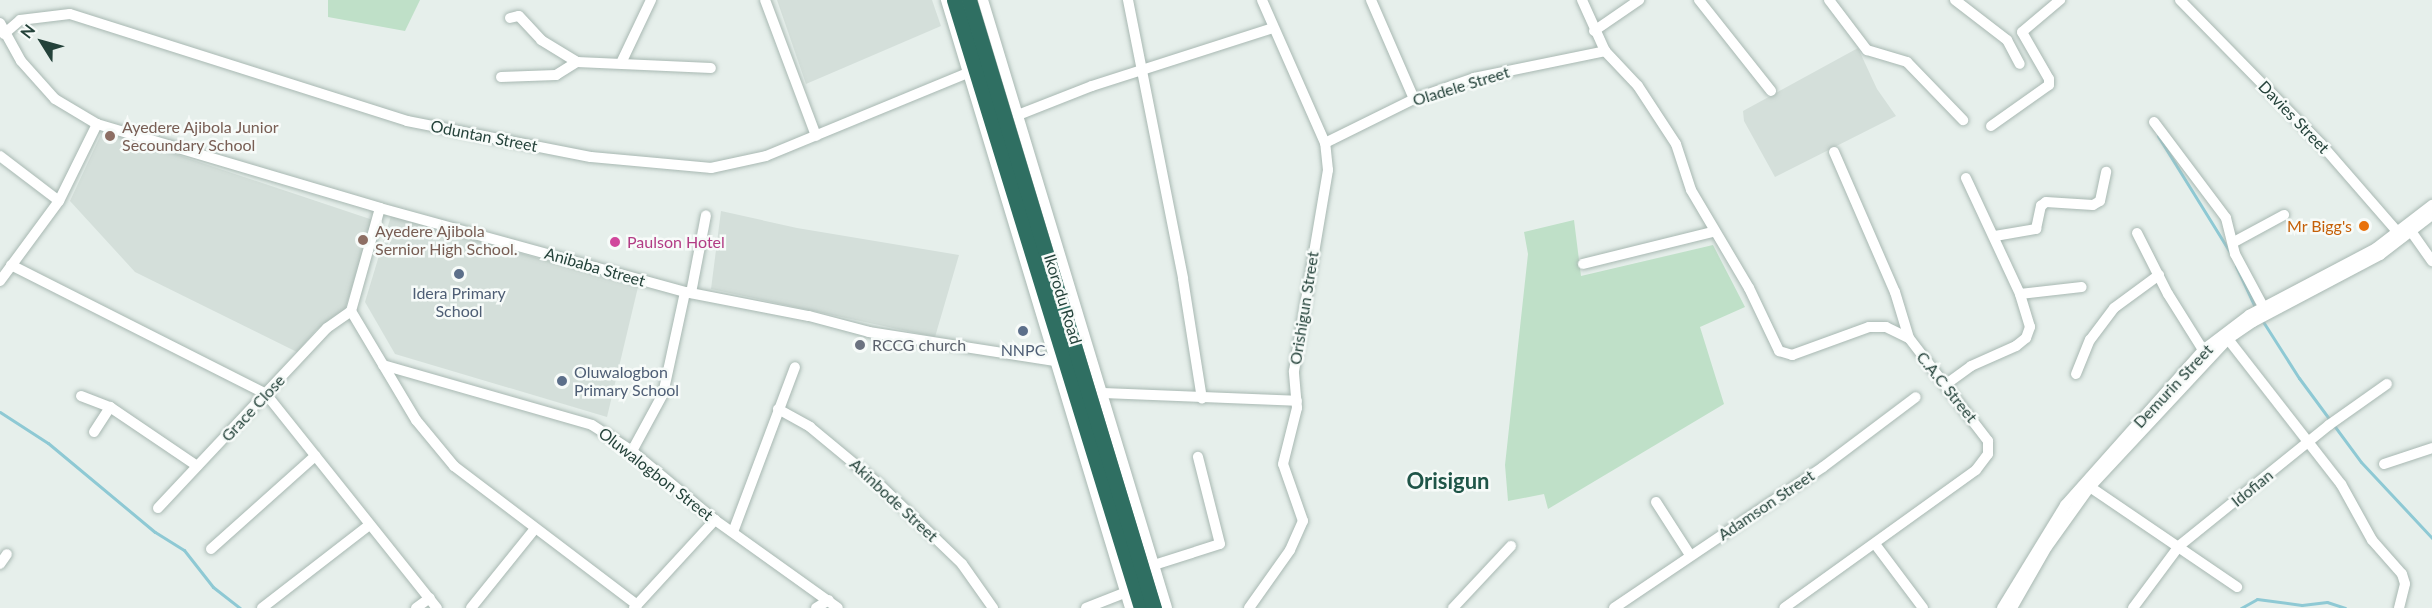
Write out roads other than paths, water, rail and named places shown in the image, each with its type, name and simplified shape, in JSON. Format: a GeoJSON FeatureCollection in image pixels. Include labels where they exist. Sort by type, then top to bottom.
{"type":"FeatureCollection","features":[{"type":"Feature","properties":{"kind":"highway","name":"Ikorodu Road"},"geometry":{"type":"LineString","coordinates":[[954,0],[967,64],[1141,608]]}},
{"type":"Feature","properties":{"kind":"highway","name":"Ikorodu Road"},"geometry":{"type":"LineString","coordinates":[[969,0],[1154,608]]}},
{"type":"Feature","properties":{"kind":"street"},"geometry":{"type":"LineString","coordinates":[[622,61],[651,0]]}},
{"type":"Feature","properties":{"kind":"street"},"geometry":{"type":"LineString","coordinates":[[765,0],[816,136]]}},
{"type":"Feature","properties":{"kind":"street","name":"Ikorodu Road"},"geometry":{"type":"LineString","coordinates":[[946,0],[1130,608]]}},
{"type":"Feature","properties":{"kind":"street","name":"Ikorodu Road"},"geometry":{"type":"LineString","coordinates":[[983,0],[1167,608]]}},
{"type":"Feature","properties":{"kind":"street"},"geometry":{"type":"LineString","coordinates":[[1128,0],[1184,279],[1202,399]]}},
{"type":"Feature","properties":{"kind":"street","name":"Orishigun Street"},"geometry":{"type":"LineString","coordinates":[[1249,608],[1290,550],[1303,520],[1302,511],[1283,471],[1297,401],[1294,370],[1328,170],[1325,143],[1262,0]]}},
{"type":"Feature","properties":{"kind":"street"},"geometry":{"type":"LineString","coordinates":[[1371,0],[1414,99]]}},
{"type":"Feature","properties":{"kind":"street"},"geometry":{"type":"LineString","coordinates":[[1582,0],[1594,31],[1605,51],[1638,86],[1676,144],[1691,190],[1712,232],[1583,264]]}},
{"type":"Feature","properties":{"kind":"street"},"geometry":{"type":"LineString","coordinates":[[1594,31],[1639,0]]}},
{"type":"Feature","properties":{"kind":"street"},"geometry":{"type":"LineString","coordinates":[[1699,0],[1771,91]]}},
{"type":"Feature","properties":{"kind":"street"},"geometry":{"type":"LineString","coordinates":[[1829,0],[1867,50],[1907,62],[1963,120]]}},
{"type":"Feature","properties":{"kind":"street"},"geometry":{"type":"LineString","coordinates":[[1955,0],[2007,40],[2020,64]]}},
{"type":"Feature","properties":{"kind":"street"},"geometry":{"type":"LineString","coordinates":[[1991,126],[2049,85],[2049,79],[2022,32],[2060,0]]}},
{"type":"Feature","properties":{"kind":"street","name":"Davies Street"},"geometry":{"type":"LineString","coordinates":[[2180,0],[2432,261]]}},
{"type":"Feature","properties":{"kind":"street","name":"Oduntan Street"},"geometry":{"type":"LineString","coordinates":[[4,34],[20,21],[70,14],[407,121],[591,157],[711,168],[766,156],[816,136],[967,64]]}},
{"type":"Feature","properties":{"kind":"street"},"geometry":{"type":"LineString","coordinates":[[510,18],[519,16],[541,39],[577,62]]}},
{"type":"Feature","properties":{"kind":"street","name":"Anibaba Street"},"geometry":{"type":"LineString","coordinates":[[0,23],[4,34],[55,99],[97,124],[380,208],[688,293],[869,332],[1055,361]]}},
{"type":"Feature","properties":{"kind":"street"},"geometry":{"type":"LineString","coordinates":[[1018,115],[1092,86],[1274,28]]}},
{"type":"Feature","properties":{"kind":"street","name":"Oladele Street"},"geometry":{"type":"LineString","coordinates":[[1325,143],[1414,99],[1474,78],[1605,51]]}},
{"type":"Feature","properties":{"kind":"street"},"geometry":{"type":"LineString","coordinates":[[501,78],[556,75],[577,62],[622,61],[711,68]]}},
{"type":"Feature","properties":{"kind":"street"},"geometry":{"type":"LineString","coordinates":[[2154,122],[2214,199],[2234,242],[2235,254],[2259,314]]}},
{"type":"Feature","properties":{"kind":"street"},"geometry":{"type":"LineString","coordinates":[[0,281],[59,201],[97,124]]}},
{"type":"Feature","properties":{"kind":"street"},"geometry":{"type":"LineString","coordinates":[[1834,152],[1895,292],[1909,338]]}},
{"type":"Feature","properties":{"kind":"street"},"geometry":{"type":"LineString","coordinates":[[0,156],[59,201]]}},
{"type":"Feature","properties":{"kind":"street"},"geometry":{"type":"LineString","coordinates":[[1995,236],[2036,229],[2041,206],[2046,202],[2093,205],[2100,201],[2106,172]]}},
{"type":"Feature","properties":{"kind":"street"},"geometry":{"type":"LineString","coordinates":[[1945,385],[1971,366],[2026,339],[2030,327],[2020,294],[1995,236],[1966,178]]}},
{"type":"Feature","properties":{"kind":"street","name":"Demurin Street"},"geometry":{"type":"LineString","coordinates":[[2404,231],[2432,205]]}},
{"type":"Feature","properties":{"kind":"street"},"geometry":{"type":"LineString","coordinates":[[380,208],[351,311],[416,420],[454,466],[534,530],[636,606],[715,520]]}},
{"type":"Feature","properties":{"kind":"street"},"geometry":{"type":"LineString","coordinates":[[632,451],[663,394],[706,215]]}},
{"type":"Feature","properties":{"kind":"street"},"geometry":{"type":"LineString","coordinates":[[2234,242],[2284,215]]}},
{"type":"Feature","properties":{"kind":"street","name":"Demurin Street"},"geometry":{"type":"LineString","coordinates":[[2002,608],[2065,505],[2203,350],[2259,314],[2432,215]]}},
{"type":"Feature","properties":{"kind":"street","name":"C.A.C Street"},"geometry":{"type":"LineString","coordinates":[[1712,232],[1749,288],[1776,347],[1785,354],[1877,326],[1909,338],[1988,441],[1988,454],[1976,470],[1791,606]]}},
{"type":"Feature","properties":{"kind":"street"},"geometry":{"type":"LineString","coordinates":[[2137,233],[2158,275],[2203,350]]}},
{"type":"Feature","properties":{"kind":"street"},"geometry":{"type":"LineString","coordinates":[[12,265],[266,394],[368,526],[437,608]]}},
{"type":"Feature","properties":{"kind":"street"},"geometry":{"type":"LineString","coordinates":[[2076,374],[2090,340],[2114,308],[2158,275]]}},
{"type":"Feature","properties":{"kind":"street"},"geometry":{"type":"LineString","coordinates":[[2020,294],[2082,287]]}},
{"type":"Feature","properties":{"kind":"street","name":"Grace Close"},"geometry":{"type":"LineString","coordinates":[[158,508],[327,328],[351,311]]}},
{"type":"Feature","properties":{"kind":"street","name":"Demurin Street"},"geometry":{"type":"LineString","coordinates":[[2012,608],[2047,547],[2090,488],[2228,339],[2259,314]]}},
{"type":"Feature","properties":{"kind":"street"},"geometry":{"type":"LineString","coordinates":[[2228,339],[2341,484],[2376,547],[2402,574],[2405,584],[2399,608]]}},
{"type":"Feature","properties":{"kind":"street","name":"Oluwalogbon Street"},"geometry":{"type":"LineString","coordinates":[[383,365],[579,418],[632,451],[715,520],[838,608]]}},
{"type":"Feature","properties":{"kind":"street"},"geometry":{"type":"LineString","coordinates":[[733,532],[795,367]]}},
{"type":"Feature","properties":{"kind":"street","name":"Idofian"},"geometry":{"type":"LineString","coordinates":[[2133,608],[2179,546],[2333,422],[2387,384]]}},
{"type":"Feature","properties":{"kind":"street"},"geometry":{"type":"LineString","coordinates":[[1102,393],[1202,399],[1297,401]]}},
{"type":"Feature","properties":{"kind":"street"},"geometry":{"type":"LineString","coordinates":[[81,396],[110,407],[197,466]]}},
{"type":"Feature","properties":{"kind":"street","name":"Adamson Street"},"geometry":{"type":"LineString","coordinates":[[1614,608],[1640,594],[1690,555],[1823,467],[1916,397]]}},
{"type":"Feature","properties":{"kind":"street"},"geometry":{"type":"LineString","coordinates":[[94,432],[110,407]]}},
{"type":"Feature","properties":{"kind":"street","name":"Akinbode Street"},"geometry":{"type":"LineString","coordinates":[[778,410],[810,427],[879,484],[962,564],[993,608]]}},
{"type":"Feature","properties":{"kind":"street"},"geometry":{"type":"LineString","coordinates":[[2384,464],[2432,448]]}},
{"type":"Feature","properties":{"kind":"street"},"geometry":{"type":"LineString","coordinates":[[211,549],[315,456]]}},
{"type":"Feature","properties":{"kind":"street"},"geometry":{"type":"LineString","coordinates":[[1154,565],[1220,544],[1198,457]]}},
{"type":"Feature","properties":{"kind":"street"},"geometry":{"type":"LineString","coordinates":[[2090,488],[2237,587]]}},
{"type":"Feature","properties":{"kind":"street"},"geometry":{"type":"LineString","coordinates":[[1656,502],[1690,555]]}},
{"type":"Feature","properties":{"kind":"street"},"geometry":{"type":"LineString","coordinates":[[262,608],[368,526]]}},
{"type":"Feature","properties":{"kind":"street"},"geometry":{"type":"LineString","coordinates":[[471,608],[534,530]]}},
{"type":"Feature","properties":{"kind":"street"},"geometry":{"type":"LineString","coordinates":[[1875,544],[1923,608]]}},
{"type":"Feature","properties":{"kind":"street"},"geometry":{"type":"LineString","coordinates":[[1453,608],[1511,546]]}},
{"type":"Feature","properties":{"kind":"street"},"geometry":{"type":"LineString","coordinates":[[0,564],[7,554]]}},
{"type":"Feature","properties":{"kind":"street"},"geometry":{"type":"LineString","coordinates":[[1086,608],[1124,593]]}},
{"type":"Feature","properties":{"kind":"street"},"geometry":{"type":"LineString","coordinates":[[416,608],[430,598]]}},
{"type":"Feature","properties":{"kind":"street"},"geometry":{"type":"LineString","coordinates":[[816,608],[829,600]]}},
{"type":"Feature","properties":{"kind":"waterway"},"geometry":{"type":"LineString","coordinates":[[2158,136],[2230,252]]}},
{"type":"Feature","properties":{"kind":"waterway"},"geometry":{"type":"LineString","coordinates":[[2236,266],[2256,309]]}},
{"type":"Feature","properties":{"kind":"waterway"},"geometry":{"type":"LineString","coordinates":[[2262,320],[2299,378],[2361,462],[2432,538]]}},
{"type":"Feature","properties":{"kind":"waterway"},"geometry":{"type":"LineString","coordinates":[[0,412],[48,443],[155,532],[184,550],[213,587],[240,608]]}},
{"type":"Feature","properties":{"kind":"waterway"},"geometry":{"type":"LineString","coordinates":[[2241,608],[2257,599],[2302,605],[2327,602],[2345,608]]}},
{"type":"Feature","properties":{"kind":"place","name":"Ayedere Ajibola Junior Secoundary School"},"geometry":{"type":"Point","coordinates":[110,136]}},
{"type":"Feature","properties":{"kind":"place","name":"Mr Bigg's"},"geometry":{"type":"Point","coordinates":[2364,226]}},
{"type":"Feature","properties":{"kind":"place","name":"Ayedere Ajibola Sernior High School."},"geometry":{"type":"Point","coordinates":[363,240]}},
{"type":"Feature","properties":{"kind":"place","name":"Paulson Hotel"},"geometry":{"type":"Point","coordinates":[615,242]}},
{"type":"Feature","properties":{"kind":"place","name":"Idera Primary School"},"geometry":{"type":"Point","coordinates":[459,274]}},
{"type":"Feature","properties":{"kind":"place","name":"NNPC"},"geometry":{"type":"Point","coordinates":[1023,331]}},
{"type":"Feature","properties":{"kind":"place","name":"RCCG church"},"geometry":{"type":"Point","coordinates":[860,345]}},
{"type":"Feature","properties":{"kind":"place","name":"Oluwalogbon Primary School"},"geometry":{"type":"Point","coordinates":[562,381]}},
{"type":"Feature","properties":{"kind":"district","name":"Orisigun"},"geometry":{"type":"Point","coordinates":[1448,481]}}]}
